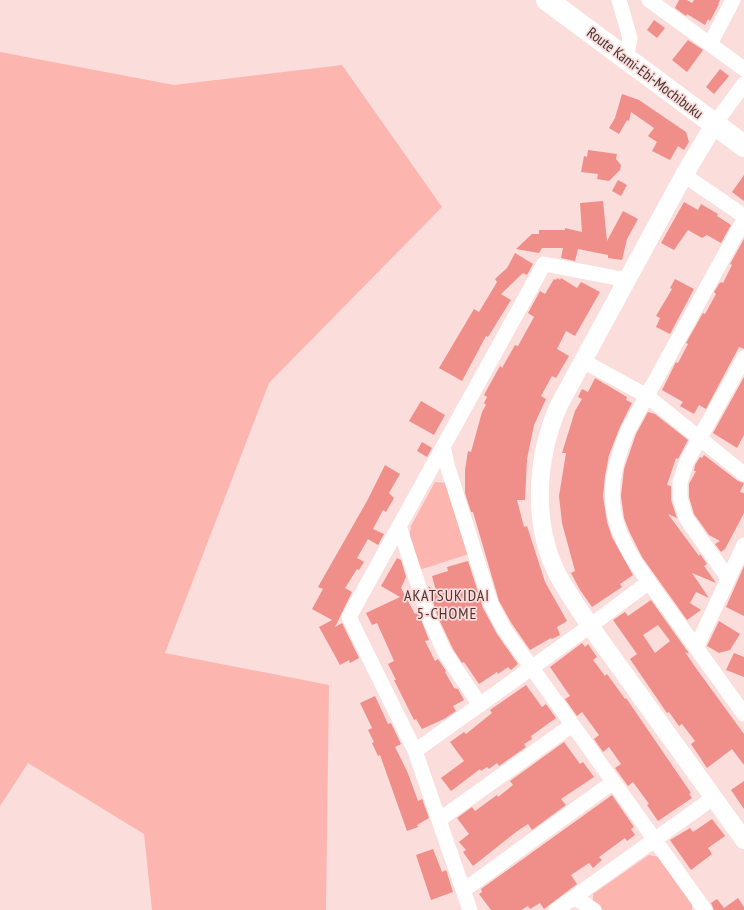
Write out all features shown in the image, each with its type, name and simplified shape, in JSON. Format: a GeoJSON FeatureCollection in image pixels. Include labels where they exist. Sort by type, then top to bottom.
{"type":"FeatureCollection","features":[{"type":"Feature","properties":{"kind":"main road","name":"Route Kami-Ebi-Mochibuku"},"geometry":{"type":"LineString","coordinates":[[547,0],[744,146]]}},
{"type":"Feature","properties":{"kind":"street"},"geometry":{"type":"LineString","coordinates":[[619,0],[630,38],[626,59]]}},
{"type":"Feature","properties":{"kind":"street"},"geometry":{"type":"LineString","coordinates":[[650,0],[744,69]]}},
{"type":"Feature","properties":{"kind":"street"},"geometry":{"type":"LineString","coordinates":[[710,44],[733,0]]}},
{"type":"Feature","properties":{"kind":"street"},"geometry":{"type":"LineString","coordinates":[[743,837],[713,798],[590,626],[562,582],[553,564],[542,521],[540,488],[543,454],[552,420],[684,176],[714,125],[744,84]]}},
{"type":"Feature","properties":{"kind":"street"},"geometry":{"type":"LineString","coordinates":[[684,176],[744,216]]}},
{"type":"Feature","properties":{"kind":"street"},"geometry":{"type":"LineString","coordinates":[[743,711],[649,582],[628,548],[620,532],[613,506],[613,483],[617,458],[628,430],[744,220]]}},
{"type":"Feature","properties":{"kind":"street"},"geometry":{"type":"LineString","coordinates":[[470,910],[415,751],[349,617],[544,264],[627,280]]}},
{"type":"Feature","properties":{"kind":"street"},"geometry":{"type":"LineString","coordinates":[[728,578],[691,526],[682,509],[680,482],[682,473],[700,438],[744,358]]}},
{"type":"Feature","properties":{"kind":"street"},"geometry":{"type":"LineString","coordinates":[[583,361],[647,396],[744,474]]}},
{"type":"Feature","properties":{"kind":"street"},"geometry":{"type":"LineString","coordinates":[[443,447],[448,468],[491,604],[504,629],[703,909]]}},
{"type":"Feature","properties":{"kind":"street"},"geometry":{"type":"LineString","coordinates":[[399,526],[430,618],[445,653],[480,705]]}},
{"type":"Feature","properties":{"kind":"street"},"geometry":{"type":"LineString","coordinates":[[696,648],[744,545]]}},
{"type":"Feature","properties":{"kind":"street"},"geometry":{"type":"LineString","coordinates":[[415,751],[649,582]]}},
{"type":"Feature","properties":{"kind":"street"},"geometry":{"type":"LineString","coordinates":[[439,820],[572,725]]}},
{"type":"Feature","properties":{"kind":"street"},"geometry":{"type":"LineString","coordinates":[[464,890],[613,782]]}},
{"type":"Feature","properties":{"kind":"street"},"geometry":{"type":"LineString","coordinates":[[556,910],[713,798]]}},
{"type":"Feature","properties":{"kind":"street"},"geometry":{"type":"LineString","coordinates":[[574,897],[594,910]]}},
{"type":"Feature","properties":{"kind":"shaded area"},"geometry":{"type":"Polygon","coordinates":[[[0,52],[174,85],[342,65],[442,207],[269,383],[165,653],[329,685],[326,910],[152,910],[144,834],[28,763],[0,806],[0,52]]]}},
{"type":"Feature","properties":{"kind":"shaded area"},"geometry":{"type":"Polygon","coordinates":[[[435,482],[446,483],[469,554],[419,570],[409,539],[411,526],[435,482]]]}},
{"type":"Feature","properties":{"kind":"shaded area"},"geometry":{"type":"Polygon","coordinates":[[[649,855],[659,857],[692,902],[692,910],[603,910],[593,902],[593,894],[649,855]]]}},
{"type":"Feature","properties":{"kind":"building"},"geometry":{"type":"Polygon","coordinates":[[[679,0],[687,0],[692,3],[694,0],[720,0],[710,21],[708,19],[705,25],[687,14],[686,16],[675,8],[679,0]]]}},
{"type":"Feature","properties":{"kind":"building"},"geometry":{"type":"Polygon","coordinates":[[[654,20],[665,28],[657,38],[647,30],[654,20]]]}},
{"type":"Feature","properties":{"kind":"building"},"geometry":{"type":"Polygon","coordinates":[[[688,40],[703,50],[687,72],[672,60],[688,40]]]}},
{"type":"Feature","properties":{"kind":"building"},"geometry":{"type":"Polygon","coordinates":[[[720,69],[729,76],[714,94],[706,87],[720,69]]]}},
{"type":"Feature","properties":{"kind":"building"},"geometry":{"type":"Polygon","coordinates":[[[622,94],[639,100],[686,132],[689,142],[684,150],[678,146],[670,160],[652,151],[657,142],[648,136],[654,128],[631,112],[629,121],[627,120],[619,134],[609,128],[615,118],[622,94]]]}},
{"type":"Feature","properties":{"kind":"building"},"geometry":{"type":"Polygon","coordinates":[[[588,150],[617,154],[616,159],[621,165],[620,170],[609,181],[597,179],[598,174],[581,172],[584,156],[587,157],[588,150]]]}},
{"type":"Feature","properties":{"kind":"building"},"geometry":{"type":"Polygon","coordinates":[[[744,175],[744,201],[732,192],[744,175]]]}},
{"type":"Feature","properties":{"kind":"building"},"geometry":{"type":"Polygon","coordinates":[[[618,180],[627,185],[621,196],[612,191],[618,180]]]}},
{"type":"Feature","properties":{"kind":"building"},"geometry":{"type":"Polygon","coordinates":[[[603,201],[607,241],[623,211],[638,219],[627,239],[622,260],[608,258],[608,255],[578,249],[575,261],[561,258],[563,248],[542,248],[539,253],[516,249],[532,234],[539,234],[539,230],[565,230],[565,228],[582,232],[580,203],[603,201]]]}},
{"type":"Feature","properties":{"kind":"building"},"geometry":{"type":"Polygon","coordinates":[[[684,202],[698,210],[701,204],[718,214],[717,216],[731,225],[721,243],[707,235],[702,238],[688,230],[674,250],[661,243],[684,202]]]}},
{"type":"Feature","properties":{"kind":"building"},"geometry":{"type":"Polygon","coordinates":[[[744,239],[744,349],[739,347],[706,409],[699,405],[694,414],[680,406],[683,402],[662,390],[676,362],[678,363],[688,344],[686,343],[716,294],[714,292],[721,282],[723,283],[732,265],[730,264],[744,239]]]}},
{"type":"Feature","properties":{"kind":"building"},"geometry":{"type":"Polygon","coordinates":[[[515,253],[533,264],[527,275],[523,273],[501,294],[511,300],[488,337],[486,336],[462,381],[439,368],[474,309],[479,312],[497,282],[495,279],[507,268],[515,253]]]}},
{"type":"Feature","properties":{"kind":"building"},"geometry":{"type":"Polygon","coordinates":[[[557,278],[560,280],[561,278],[577,288],[581,282],[600,292],[575,336],[566,331],[557,349],[569,356],[556,378],[552,376],[541,396],[546,399],[534,425],[527,459],[525,500],[517,500],[524,527],[527,526],[545,582],[567,621],[557,627],[560,635],[552,639],[551,638],[530,650],[512,624],[499,601],[473,512],[471,512],[465,493],[465,470],[468,451],[471,452],[482,412],[486,405],[484,403],[487,397],[484,395],[500,366],[502,368],[515,345],[518,346],[534,317],[528,313],[540,291],[545,294],[554,279],[556,280],[557,278]]]}},
{"type":"Feature","properties":{"kind":"building"},"geometry":{"type":"Polygon","coordinates":[[[675,279],[694,289],[670,334],[656,327],[660,318],[656,316],[672,289],[670,288],[675,279]]]}},
{"type":"Feature","properties":{"kind":"building"},"geometry":{"type":"Polygon","coordinates":[[[744,377],[744,435],[737,448],[713,433],[744,377]]]}},
{"type":"Feature","properties":{"kind":"building"},"geometry":{"type":"Polygon","coordinates":[[[595,378],[627,397],[626,400],[632,403],[620,427],[609,455],[603,496],[607,522],[612,537],[633,575],[620,584],[622,587],[592,607],[580,590],[571,573],[575,571],[562,523],[559,496],[566,453],[562,453],[575,411],[582,399],[578,397],[582,389],[588,392],[595,378]]]}},
{"type":"Feature","properties":{"kind":"building"},"geometry":{"type":"Polygon","coordinates":[[[421,401],[445,415],[434,435],[409,421],[421,401]]]}},
{"type":"Feature","properties":{"kind":"building"},"geometry":{"type":"Polygon","coordinates":[[[648,412],[655,414],[688,440],[678,459],[676,458],[667,485],[671,486],[671,500],[677,518],[668,514],[699,556],[700,554],[707,564],[704,566],[716,583],[692,573],[709,598],[696,592],[690,603],[701,610],[687,620],[642,557],[624,518],[621,496],[624,469],[636,434],[648,412]]]}},
{"type":"Feature","properties":{"kind":"building"},"geometry":{"type":"Polygon","coordinates":[[[422,442],[432,448],[427,457],[417,451],[422,442]]]}},
{"type":"Feature","properties":{"kind":"building"},"geometry":{"type":"Polygon","coordinates":[[[704,455],[738,481],[744,483],[740,492],[744,493],[744,513],[725,549],[721,552],[715,544],[720,541],[709,535],[694,514],[689,497],[689,484],[696,471],[694,471],[695,465],[700,457],[702,458],[704,455]]]}},
{"type":"Feature","properties":{"kind":"building"},"geometry":{"type":"Polygon","coordinates":[[[385,465],[400,474],[389,493],[394,498],[386,512],[383,510],[373,529],[384,534],[378,545],[368,539],[357,558],[364,562],[359,570],[357,569],[345,588],[352,592],[335,627],[342,623],[359,658],[350,663],[349,660],[340,665],[319,627],[332,620],[312,609],[323,589],[318,587],[367,501],[385,465]]]}},
{"type":"Feature","properties":{"kind":"building"},"geometry":{"type":"Polygon","coordinates":[[[397,558],[401,560],[406,577],[401,588],[415,614],[418,612],[429,640],[425,641],[435,661],[438,659],[446,671],[445,672],[454,688],[458,689],[464,700],[453,706],[456,711],[444,719],[422,729],[416,719],[414,720],[394,680],[396,680],[388,664],[394,661],[377,623],[372,625],[366,613],[400,597],[381,586],[397,558]]]}},
{"type":"Feature","properties":{"kind":"building"},"geometry":{"type":"Polygon","coordinates":[[[468,561],[483,608],[497,634],[518,664],[511,670],[508,667],[498,674],[497,672],[479,684],[453,649],[437,615],[428,586],[436,591],[432,576],[448,571],[447,567],[468,561]]]}},
{"type":"Feature","properties":{"kind":"building"},"geometry":{"type":"Polygon","coordinates":[[[744,566],[744,616],[726,607],[744,566]]]}},
{"type":"Feature","properties":{"kind":"building"},"geometry":{"type":"Polygon","coordinates":[[[651,600],[688,652],[689,654],[685,652],[698,671],[744,734],[744,765],[732,749],[707,768],[691,744],[695,741],[682,724],[679,726],[669,712],[667,713],[630,659],[637,654],[613,620],[625,612],[628,616],[651,600]],[[658,625],[643,635],[655,653],[670,641],[658,625]]]}},
{"type":"Feature","properties":{"kind":"building"},"geometry":{"type":"Polygon","coordinates":[[[719,621],[740,634],[730,650],[719,653],[707,646],[719,621]]]}},
{"type":"Feature","properties":{"kind":"building"},"geometry":{"type":"Polygon","coordinates":[[[582,643],[585,647],[588,644],[597,657],[593,660],[605,676],[607,674],[625,699],[626,698],[691,793],[689,794],[692,798],[658,821],[647,805],[649,804],[633,782],[628,786],[615,768],[621,764],[609,747],[603,752],[594,739],[599,735],[582,712],[577,716],[565,699],[570,696],[550,667],[582,643]]]}},
{"type":"Feature","properties":{"kind":"building"},"geometry":{"type":"Polygon","coordinates":[[[734,653],[744,657],[744,677],[726,670],[734,653]]]}},
{"type":"Feature","properties":{"kind":"building"},"geometry":{"type":"Polygon","coordinates":[[[526,685],[542,707],[546,704],[556,718],[531,736],[532,739],[524,744],[526,747],[499,766],[497,763],[489,769],[487,767],[481,771],[480,769],[451,791],[441,778],[464,761],[450,742],[464,732],[466,734],[492,713],[490,710],[526,685]]]}},
{"type":"Feature","properties":{"kind":"building"},"geometry":{"type":"Polygon","coordinates":[[[375,696],[388,724],[391,723],[401,744],[395,747],[407,771],[418,801],[422,799],[429,818],[417,825],[418,827],[407,831],[380,755],[378,756],[372,743],[374,742],[368,730],[372,728],[360,703],[375,696]]]}},
{"type":"Feature","properties":{"kind":"building"},"geometry":{"type":"Polygon","coordinates":[[[564,742],[580,764],[583,762],[594,777],[561,799],[566,805],[532,830],[528,824],[473,866],[463,852],[466,850],[459,842],[469,834],[457,818],[472,807],[475,811],[497,795],[498,797],[513,785],[510,781],[564,742]]]}},
{"type":"Feature","properties":{"kind":"building"},"geometry":{"type":"Polygon","coordinates":[[[744,781],[744,809],[731,790],[744,781]]]}},
{"type":"Feature","properties":{"kind":"building"},"geometry":{"type":"Polygon","coordinates":[[[612,795],[634,827],[631,829],[635,835],[627,841],[625,838],[599,857],[602,860],[593,868],[589,863],[571,875],[577,884],[544,909],[540,903],[530,909],[528,906],[521,910],[491,910],[479,894],[482,892],[481,889],[612,795]]]}},
{"type":"Feature","properties":{"kind":"building"},"geometry":{"type":"Polygon","coordinates":[[[712,819],[725,836],[708,848],[712,854],[691,870],[670,840],[690,828],[693,832],[712,819]]]}},
{"type":"Feature","properties":{"kind":"building"},"geometry":{"type":"Polygon","coordinates":[[[433,849],[442,872],[446,870],[453,892],[431,900],[416,855],[433,849]]]}},
{"type":"Feature","properties":{"kind":"building"},"geometry":{"type":"Polygon","coordinates":[[[738,898],[744,907],[744,910],[714,910],[711,903],[717,899],[724,908],[738,898]]]}},
{"type":"Feature","properties":{"kind":"district","name":"AKATSUKIDAI 5-CHOME"},"geometry":{"type":"Point","coordinates":[447,604]}}]}
